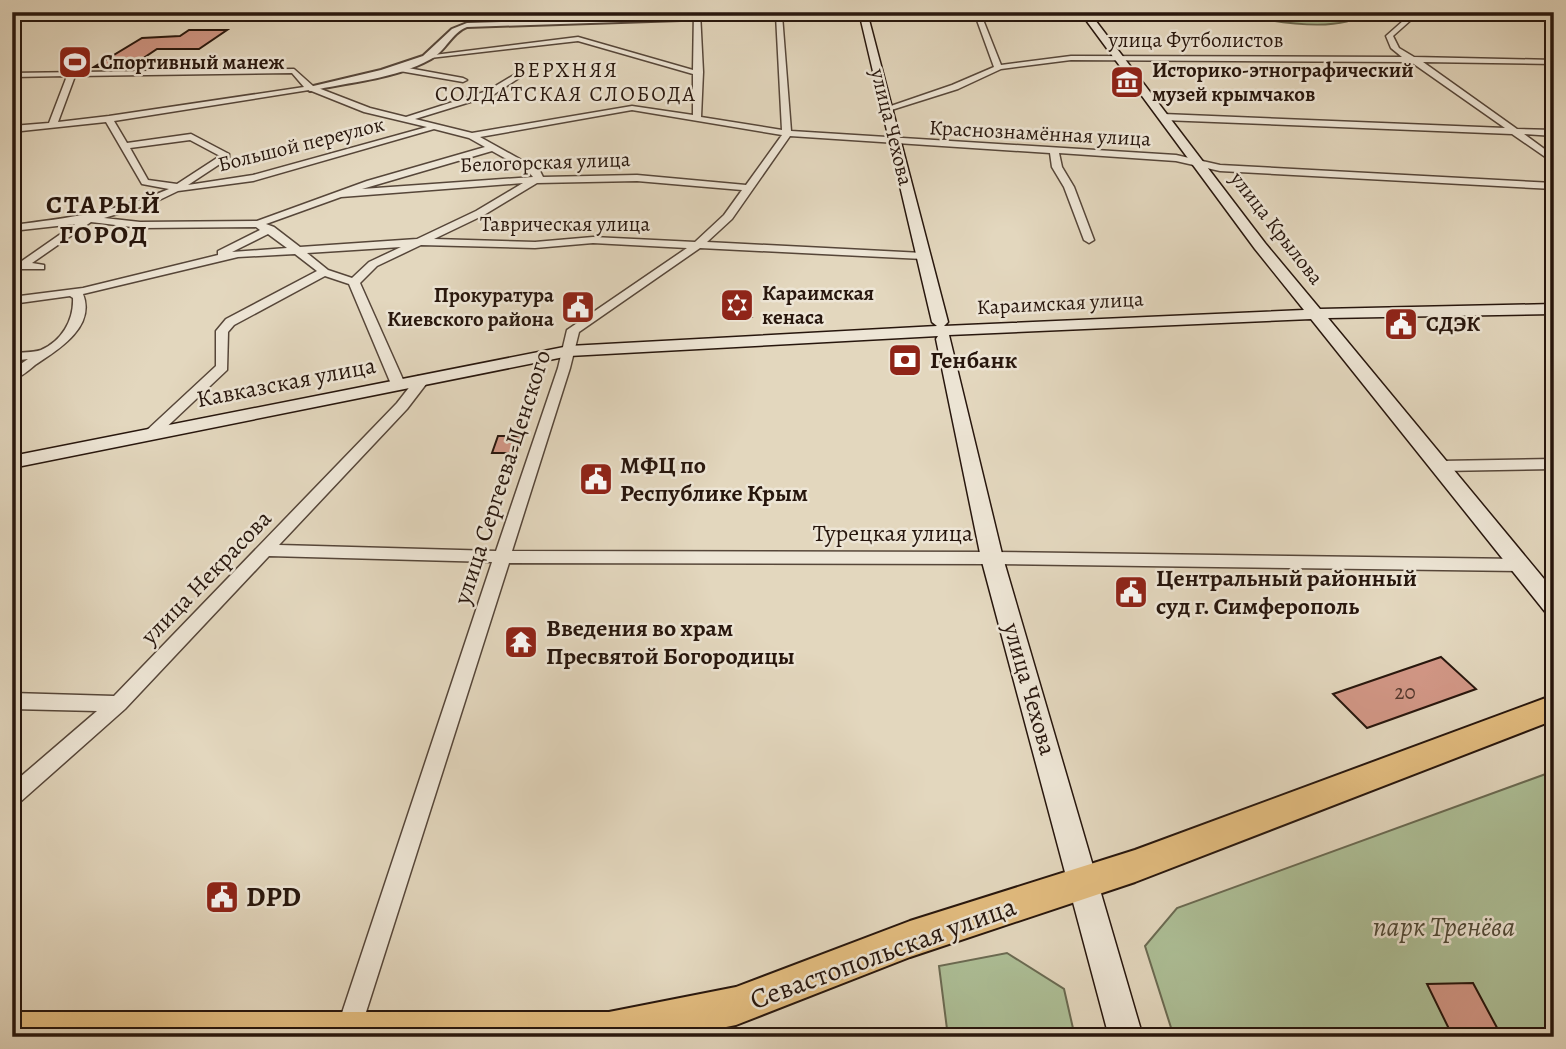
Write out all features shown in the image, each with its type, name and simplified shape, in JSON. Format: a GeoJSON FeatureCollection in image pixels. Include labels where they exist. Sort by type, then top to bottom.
{"type":"FeatureCollection","features":[{"type":"Feature","properties":{"kind":"main road","name":"улица Крылова"},"geometry":{"type":"LineString","coordinates":[[1084,12],[1260,246],[1554,607]]}},
{"type":"Feature","properties":{"kind":"main road","name":"улица Чехова"},"geometry":{"type":"LineString","coordinates":[[864,13],[942,331],[992,558],[1126,1037]]}},
{"type":"Feature","properties":{"kind":"main road","name":"Караимская улица"},"geometry":{"type":"LineString","coordinates":[[569,351],[814,336],[1316,314],[1554,309]]}},
{"type":"Feature","properties":{"kind":"main road","name":"Кавказская улица"},"geometry":{"type":"LineString","coordinates":[[12,462],[569,351]]}},
{"type":"Feature","properties":{"kind":"main road","name":"Севастопольская улица"},"geometry":{"type":"LineString","coordinates":[[12,1031],[609,1031],[736,1006],[910,939],[1083,885],[1554,707]]}},
{"type":"Feature","properties":{"kind":"street"},"geometry":{"type":"LineString","coordinates":[[479,24],[484,12]]}},
{"type":"Feature","properties":{"kind":"street"},"geometry":{"type":"LineString","coordinates":[[430,57],[456,27],[479,24],[698,15],[920,12]]}},
{"type":"Feature","properties":{"kind":"street"},"geometry":{"type":"LineString","coordinates":[[977,12],[995,64],[999,66]]}},
{"type":"Feature","properties":{"kind":"street"},"geometry":{"type":"LineString","coordinates":[[1416,12],[1389,36],[1397,51],[1554,160]]}},
{"type":"Feature","properties":{"kind":"street"},"geometry":{"type":"LineString","coordinates":[[1543,12],[1554,18]]}},
{"type":"Feature","properties":{"kind":"street"},"geometry":{"type":"LineString","coordinates":[[697,117],[698,15]]}},
{"type":"Feature","properties":{"kind":"street"},"geometry":{"type":"LineString","coordinates":[[779,15],[787,133]]}},
{"type":"Feature","properties":{"kind":"street"},"geometry":{"type":"LineString","coordinates":[[12,129],[109,119],[310,88],[397,68],[430,57],[578,39],[690,72],[699,72]]}},
{"type":"Feature","properties":{"kind":"street","name":"улица Футболистов"},"geometry":{"type":"LineString","coordinates":[[888,110],[955,87],[999,66],[1060,59],[1117,57],[1554,62]]}},
{"type":"Feature","properties":{"kind":"street"},"geometry":{"type":"LineString","coordinates":[[1543,62],[1554,69]]}},
{"type":"Feature","properties":{"kind":"street"},"geometry":{"type":"LineString","coordinates":[[397,68],[463,80]]}},
{"type":"Feature","properties":{"kind":"street","name":"Краснознамённая улица"},"geometry":{"type":"LineString","coordinates":[[12,75],[294,71],[310,88],[367,110],[402,121],[472,136],[614,109],[632,108],[787,133],[1176,159],[1220,168],[1554,187]]}},
{"type":"Feature","properties":{"kind":"street"},"geometry":{"type":"LineString","coordinates":[[52,125],[72,74]]}},
{"type":"Feature","properties":{"kind":"street"},"geometry":{"type":"LineString","coordinates":[[402,121],[489,93],[519,74]]}},
{"type":"Feature","properties":{"kind":"street"},"geometry":{"type":"LineString","coordinates":[[1163,117],[1554,133]]}},
{"type":"Feature","properties":{"kind":"street"},"geometry":{"type":"LineString","coordinates":[[109,119],[145,182],[176,188]]}},
{"type":"Feature","properties":{"kind":"street","name":"Большой переулок"},"geometry":{"type":"LineString","coordinates":[[176,188],[253,178],[436,128]]}},
{"type":"Feature","properties":{"kind":"street","name":"улица Сергеева-Ценского"},"geometry":{"type":"LineString","coordinates":[[348,1031],[569,351],[573,330],[698,245],[728,217],[787,133]]}},
{"type":"Feature","properties":{"kind":"street"},"geometry":{"type":"LineString","coordinates":[[354,282],[373,264],[480,214],[538,178],[537,173],[472,136]]}},
{"type":"Feature","properties":{"kind":"street"},"geometry":{"type":"LineString","coordinates":[[12,228],[89,219],[147,202],[176,188],[226,156],[191,137],[125,146]]}},
{"type":"Feature","properties":{"kind":"street"},"geometry":{"type":"LineString","coordinates":[[18,265],[89,219],[140,225],[264,226],[370,183],[492,148]]}},
{"type":"Feature","properties":{"kind":"street"},"geometry":{"type":"LineString","coordinates":[[1054,151],[1057,167],[1069,187],[1089,240]]}},
{"type":"Feature","properties":{"kind":"street","name":"Белогорская улица"},"geometry":{"type":"LineString","coordinates":[[341,194],[491,181],[637,178],[750,188]]}},
{"type":"Feature","properties":{"kind":"street"},"geometry":{"type":"LineString","coordinates":[[264,226],[324,272],[354,282],[398,384]]}},
{"type":"Feature","properties":{"kind":"street","name":"Таврическая улица"},"geometry":{"type":"LineString","coordinates":[[209,260],[264,226]]}},
{"type":"Feature","properties":{"kind":"street","name":"Таврическая улица"},"geometry":{"type":"LineString","coordinates":[[12,301],[72,293],[209,260],[261,251],[421,242],[535,245],[593,240],[923,256]]}},
{"type":"Feature","properties":{"kind":"street"},"geometry":{"type":"LineString","coordinates":[[18,265],[40,267]]}},
{"type":"Feature","properties":{"kind":"street"},"geometry":{"type":"LineString","coordinates":[[151,434],[222,367],[222,331],[230,322],[324,272]]}},
{"type":"Feature","properties":{"kind":"street"},"geometry":{"type":"LineString","coordinates":[[12,376],[65,338],[73,329],[79,315],[79,297],[72,293]]}},
{"type":"Feature","properties":{"kind":"street"},"geometry":{"type":"LineString","coordinates":[[12,357],[41,354]]}},
{"type":"Feature","properties":{"kind":"street","name":"улица Некрасова"},"geometry":{"type":"LineString","coordinates":[[12,797],[118,704],[402,406],[423,379]]}},
{"type":"Feature","properties":{"kind":"street"},"geometry":{"type":"LineString","coordinates":[[1441,466],[1554,464]]}},
{"type":"Feature","properties":{"kind":"street","name":"Турецкая улица"},"geometry":{"type":"LineString","coordinates":[[266,550],[502,556],[992,558],[1520,565]]}},
{"type":"Feature","properties":{"kind":"street"},"geometry":{"type":"LineString","coordinates":[[12,701],[118,704]]}},
{"type":"Feature","properties":{"kind":"green space"},"geometry":{"type":"Polygon","coordinates":[[[1263,12],[1366,12],[1345,22],[1317,24],[1263,19],[1263,12]]]}},
{"type":"Feature","properties":{"kind":"green space","name":"парк Тренёва"},"geometry":{"type":"Polygon","coordinates":[[[1554,771],[1554,1037],[1174,1037],[1145,946],[1177,908],[1554,771]]]}},
{"type":"Feature","properties":{"kind":"green space"},"geometry":{"type":"Polygon","coordinates":[[[1007,953],[1064,989],[1075,1037],[948,1037],[939,966],[1007,953]]]}},
{"type":"Feature","properties":{"kind":"building"},"geometry":{"type":"Polygon","coordinates":[[[189,30],[227,30],[199,49],[157,49],[130,67],[94,67],[142,38],[180,36],[189,30]]]}},
{"type":"Feature","properties":{"kind":"building","name":"Караимская кенаса"},"geometry":{"type":"Polygon","coordinates":[[[748,293],[752,317],[725,318],[722,294],[748,293]]]}},
{"type":"Feature","properties":{"kind":"building"},"geometry":{"type":"Polygon","coordinates":[[[498,436],[521,436],[516,453],[492,453],[498,436]]]}},
{"type":"Feature","properties":{"kind":"building"},"geometry":{"type":"Polygon","coordinates":[[[1441,657],[1476,689],[1367,728],[1333,694],[1441,657]]]}},
{"type":"Feature","properties":{"kind":"building"},"geometry":{"type":"Polygon","coordinates":[[[1473,983],[1502,1037],[1453,1037],[1427,984],[1473,983]]]}},
{"type":"Feature","properties":{"kind":"place","name":"Спортивный манеж"},"geometry":{"type":"Point","coordinates":[75,62]}},
{"type":"Feature","properties":{"kind":"place","name":"Историко-этнографический музей крымчаков"},"geometry":{"type":"Point","coordinates":[1127,82]}},
{"type":"Feature","properties":{"kind":"place","name":"Караимская кенаса"},"geometry":{"type":"Point","coordinates":[737,305]}},
{"type":"Feature","properties":{"kind":"place","name":"Прокуратура Киевского района"},"geometry":{"type":"Point","coordinates":[578,307]}},
{"type":"Feature","properties":{"kind":"place","name":"СДЭК"},"geometry":{"type":"Point","coordinates":[1401,324]}},
{"type":"Feature","properties":{"kind":"place","name":"Генбанк"},"geometry":{"type":"Point","coordinates":[905,360]}},
{"type":"Feature","properties":{"kind":"place","name":"МФЦ по Республике Крым"},"geometry":{"type":"Point","coordinates":[596,479]}},
{"type":"Feature","properties":{"kind":"place","name":"Центральный районный суд г. Симферополь"},"geometry":{"type":"Point","coordinates":[1131,592]}},
{"type":"Feature","properties":{"kind":"place","name":"Введения во храм Пресвятой Богородицы"},"geometry":{"type":"Point","coordinates":[521,642]}},
{"type":"Feature","properties":{"kind":"place","name":"DPD"},"geometry":{"type":"Point","coordinates":[222,897]}},
{"type":"Feature","properties":{"kind":"district","name":"ВЕРХНЯЯ СОЛДАТСКАЯ СЛОБОДА"},"geometry":{"type":"Point","coordinates":[566,82]}},
{"type":"Feature","properties":{"kind":"district","name":"СТАРЫЙ ГОРОД"},"geometry":{"type":"Point","coordinates":[104,218]}}]}
